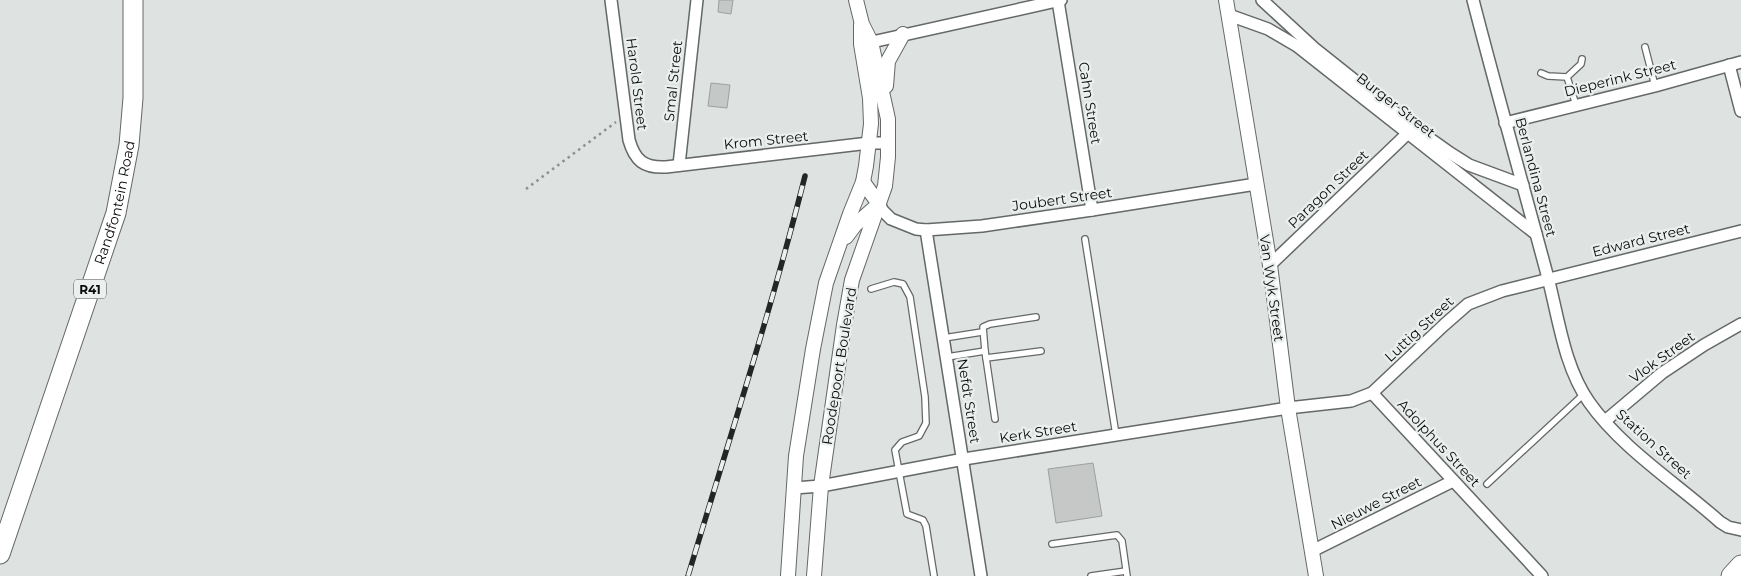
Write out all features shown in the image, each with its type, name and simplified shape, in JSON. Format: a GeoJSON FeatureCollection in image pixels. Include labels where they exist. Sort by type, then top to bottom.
{"type":"FeatureCollection","features":[{"type":"Feature","properties":{"kind":"main road","name":"Randfontein Road"},"geometry":{"type":"LineString","coordinates":[[0,554],[116,214],[129,145],[132,108],[134,44],[131,5]]}},
{"type":"Feature","properties":{"kind":"main road"},"geometry":{"type":"LineString","coordinates":[[1731,576],[1741,565]]}},
{"type":"Feature","properties":{"kind":"street","name":"Harold Street"},"geometry":{"type":"LineString","coordinates":[[611,0],[625,116],[631,148],[635,155],[647,166]]}},
{"type":"Feature","properties":{"kind":"street","name":"Smal Street"},"geometry":{"type":"LineString","coordinates":[[679,165],[697,0]]}},
{"type":"Feature","properties":{"kind":"street"},"geometry":{"type":"LineString","coordinates":[[856,0],[866,43],[1060,0]]}},
{"type":"Feature","properties":{"kind":"street"},"geometry":{"type":"LineString","coordinates":[[1002,0],[1005,12]]}},
{"type":"Feature","properties":{"kind":"street","name":"Cahn Street"},"geometry":{"type":"LineString","coordinates":[[1060,0],[1092,210]]}},
{"type":"Feature","properties":{"kind":"street","name":"Van Wyk Street"},"geometry":{"type":"LineString","coordinates":[[1226,0],[1270,266],[1288,408],[1316,576]]}},
{"type":"Feature","properties":{"kind":"street","name":"Burger Street"},"geometry":{"type":"LineString","coordinates":[[1262,0],[1314,48],[1412,126],[1470,165],[1523,186]]}},
{"type":"Feature","properties":{"kind":"street","name":"Berlandina Street"},"geometry":{"type":"LineString","coordinates":[[1473,0],[1569,363]]}},
{"type":"Feature","properties":{"kind":"street","name":"Burger Street"},"geometry":{"type":"LineString","coordinates":[[1229,15],[1268,29],[1297,46],[1536,234]]}},
{"type":"Feature","properties":{"kind":"street"},"geometry":{"type":"LineString","coordinates":[[888,119],[886,79],[888,61],[903,34]]}},
{"type":"Feature","properties":{"kind":"street","name":"Roodepoort Boulevard"},"geometry":{"type":"LineString","coordinates":[[814,576],[821,486],[852,280],[885,186],[888,119],[866,43]]}},
{"type":"Feature","properties":{"kind":"street","name":"Roodepoort Boulevard"},"geometry":{"type":"LineString","coordinates":[[788,576],[800,424],[813,349],[826,283],[863,182],[869,143],[871,124],[866,43]]}},
{"type":"Feature","properties":{"kind":"street","name":"Dieperink Street"},"geometry":{"type":"LineString","coordinates":[[1505,123],[1655,86],[1741,62]]}},
{"type":"Feature","properties":{"kind":"street"},"geometry":{"type":"LineString","coordinates":[[1729,65],[1741,111]]}},
{"type":"Feature","properties":{"kind":"street","name":"Paragon Street"},"geometry":{"type":"LineString","coordinates":[[1270,266],[1407,134]]}},
{"type":"Feature","properties":{"kind":"street","name":"Krom Street"},"geometry":{"type":"LineString","coordinates":[[647,166],[656,168],[869,143],[888,143]]}},
{"type":"Feature","properties":{"kind":"street"},"geometry":{"type":"LineString","coordinates":[[838,249],[856,225],[880,204],[863,182]]}},
{"type":"Feature","properties":{"kind":"street","name":"Joubert Street"},"geometry":{"type":"LineString","coordinates":[[880,204],[883,211],[892,219],[916,229],[926,230],[982,226],[1256,184]]}},
{"type":"Feature","properties":{"kind":"street","name":"Nefdt Street"},"geometry":{"type":"LineString","coordinates":[[926,230],[964,459],[981,576]]}},
{"type":"Feature","properties":{"kind":"street","name":"Edward Street"},"geometry":{"type":"LineString","coordinates":[[1548,279],[1741,231]]}},
{"type":"Feature","properties":{"kind":"street","name":"Luttig Street"},"geometry":{"type":"LineString","coordinates":[[1372,393],[1468,304],[1502,291],[1548,279]]}},
{"type":"Feature","properties":{"kind":"street","name":"Vlok Street"},"geometry":{"type":"LineString","coordinates":[[1605,421],[1662,372],[1741,324]]}},
{"type":"Feature","properties":{"kind":"street","name":"Station Street"},"geometry":{"type":"LineString","coordinates":[[1569,363],[1584,394],[1605,421],[1630,446],[1720,522],[1728,527],[1740,530]]}},
{"type":"Feature","properties":{"kind":"street"},"geometry":{"type":"LineString","coordinates":[[1288,408],[1351,402],[1372,393]]}},
{"type":"Feature","properties":{"kind":"street","name":"Adolphus Street"},"geometry":{"type":"LineString","coordinates":[[1372,393],[1542,576]]}},
{"type":"Feature","properties":{"kind":"street","name":"Kerk Street"},"geometry":{"type":"LineString","coordinates":[[794,488],[821,486],[964,459],[1288,408]]}},
{"type":"Feature","properties":{"kind":"street","name":"Nieuwe Street"},"geometry":{"type":"LineString","coordinates":[[1312,551],[1453,481]]}},
{"type":"Feature","properties":{"kind":"lane"},"geometry":{"type":"LineString","coordinates":[[1645,46],[1655,86]]}},
{"type":"Feature","properties":{"kind":"lane"},"geometry":{"type":"LineString","coordinates":[[1541,73],[1545,76],[1567,77],[1581,64],[1582,59]]}},
{"type":"Feature","properties":{"kind":"lane"},"geometry":{"type":"LineString","coordinates":[[1567,77],[1576,105]]}},
{"type":"Feature","properties":{"kind":"lane"},"geometry":{"type":"LineString","coordinates":[[1085,239],[1116,435]]}},
{"type":"Feature","properties":{"kind":"lane"},"geometry":{"type":"LineString","coordinates":[[871,290],[894,282],[903,284],[910,297],[925,397],[926,423],[919,436],[902,442],[895,450],[907,514],[923,520],[926,526],[934,576]]}},
{"type":"Feature","properties":{"kind":"lane"},"geometry":{"type":"LineString","coordinates":[[995,419],[982,332],[983,327],[985,325],[1036,317]]}},
{"type":"Feature","properties":{"kind":"lane"},"geometry":{"type":"LineString","coordinates":[[944,338],[982,332]]}},
{"type":"Feature","properties":{"kind":"lane"},"geometry":{"type":"LineString","coordinates":[[947,357],[1041,352]]}},
{"type":"Feature","properties":{"kind":"lane"},"geometry":{"type":"LineString","coordinates":[[1488,484],[1584,394]]}},
{"type":"Feature","properties":{"kind":"lane"},"geometry":{"type":"LineString","coordinates":[[1052,544],[1117,535],[1122,541],[1126,573],[1090,576]]}},
{"type":"Feature","properties":{"kind":"path"},"geometry":{"type":"LineString","coordinates":[[526,189],[625,116]]}},
{"type":"Feature","properties":{"kind":"building"},"geometry":{"type":"Polygon","coordinates":[[[719,0],[733,0],[731,14],[718,12],[719,0]]]}},
{"type":"Feature","properties":{"kind":"building"},"geometry":{"type":"Polygon","coordinates":[[[711,83],[730,85],[727,108],[708,106],[711,83]]]}},
{"type":"Feature","properties":{"kind":"building"},"geometry":{"type":"Polygon","coordinates":[[[1093,463],[1102,516],[1056,523],[1048,469],[1093,463]]]}},
{"type":"Feature","properties":{"kind":"railway"},"geometry":{"type":"LineString","coordinates":[[688,576],[764,327],[805,176]]}}]}
